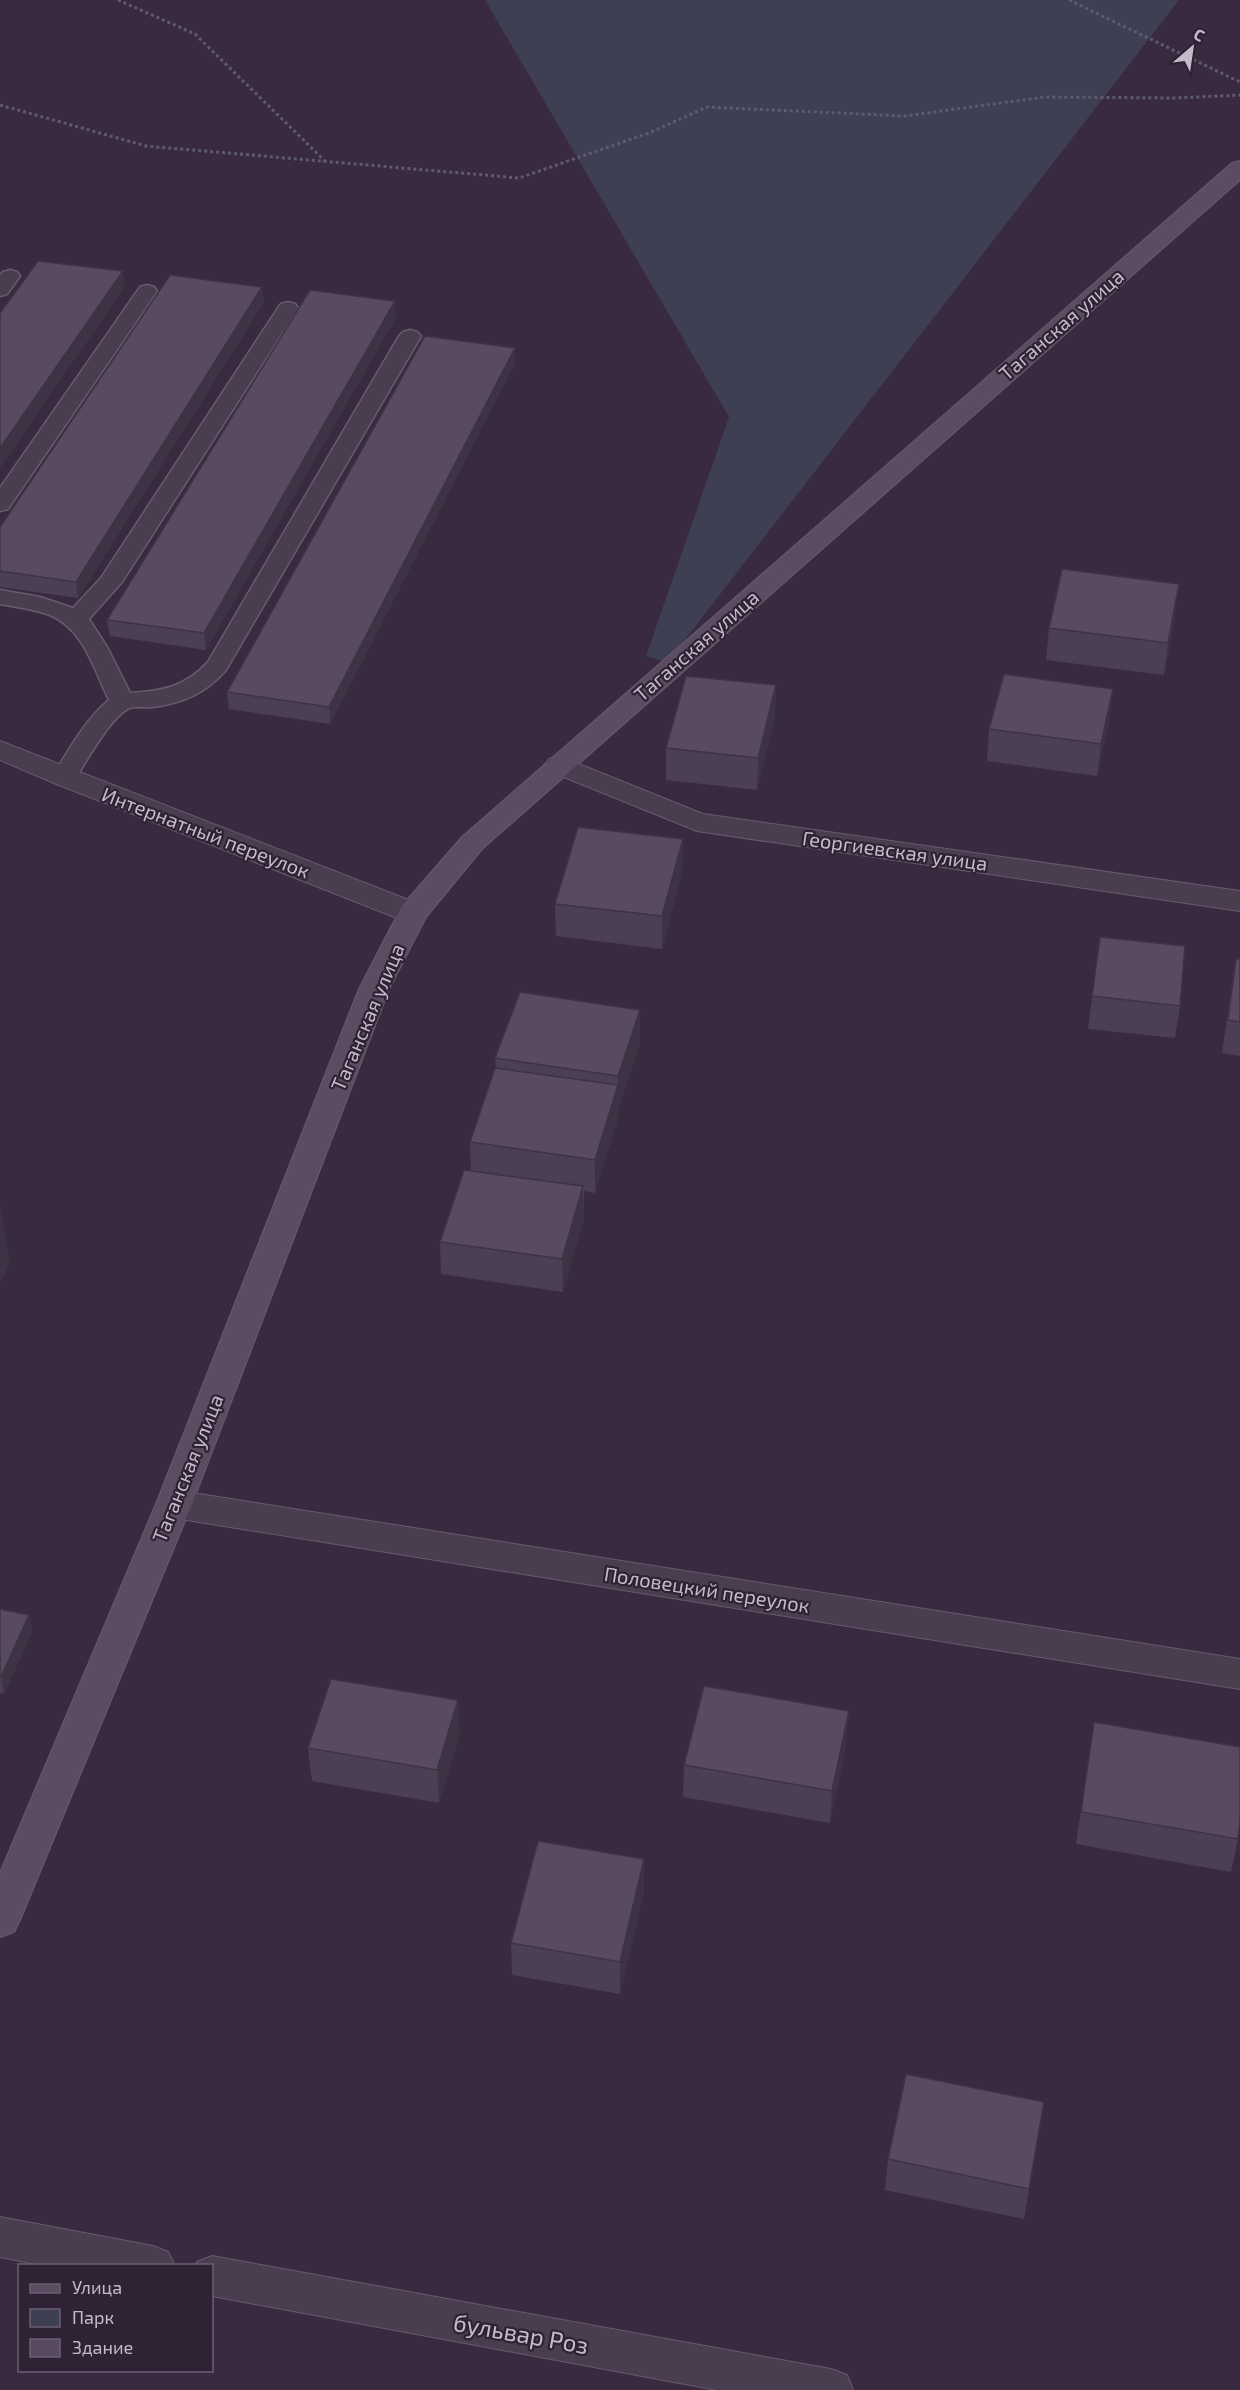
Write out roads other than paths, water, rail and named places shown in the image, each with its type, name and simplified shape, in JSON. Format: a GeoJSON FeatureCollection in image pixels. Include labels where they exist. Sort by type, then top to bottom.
{"type":"FeatureCollection","features":[{"type":"Feature","properties":{"kind":"street","name":"Таганская улица"},"geometry":{"type":"LineString","coordinates":[[5,1893],[174,1504],[374,989],[413,913],[472,843],[1240,168]]}},
{"type":"Feature","properties":{"kind":"street","name":"Интернатный переулок"},"geometry":{"type":"LineString","coordinates":[[0,750],[413,913]]}},
{"type":"Feature","properties":{"kind":"street","name":"Георгиевская улица"},"geometry":{"type":"LineString","coordinates":[[559,765],[697,822],[1240,901]]}},
{"type":"Feature","properties":{"kind":"street","name":"Половецкий переулок"},"geometry":{"type":"LineString","coordinates":[[174,1504],[1240,1674]]}},
{"type":"Feature","properties":{"kind":"street"},"geometry":{"type":"LineString","coordinates":[[0,2237],[148,2264]]}},
{"type":"Feature","properties":{"kind":"street","name":"бульвар Роз"},"geometry":{"type":"LineString","coordinates":[[213,2276],[831,2390]]}},
{"type":"Feature","properties":{"kind":"lane"},"geometry":{"type":"LineString","coordinates":[[0,504],[147,291]]}},
{"type":"Feature","properties":{"kind":"lane"},"geometry":{"type":"LineString","coordinates":[[76,620],[110,582],[288,308]]}},
{"type":"Feature","properties":{"kind":"lane"},"geometry":{"type":"LineString","coordinates":[[64,777],[105,717],[122,702],[150,700],[187,692],[205,682],[218,665],[410,336]]}},
{"type":"Feature","properties":{"kind":"lane"},"geometry":{"type":"LineString","coordinates":[[0,597],[50,607],[76,620],[88,634],[122,702]]}}]}
